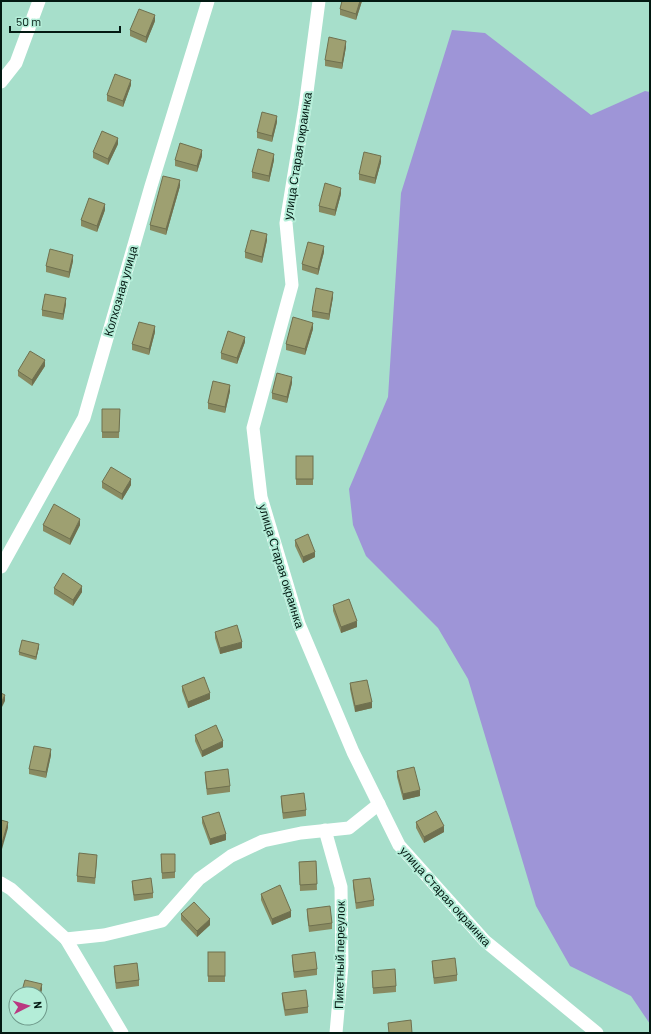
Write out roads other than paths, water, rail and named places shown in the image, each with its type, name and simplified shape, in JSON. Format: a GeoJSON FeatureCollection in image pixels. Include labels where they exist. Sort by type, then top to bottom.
{"type":"FeatureCollection","features":[{"type":"Feature","properties":{"kind":"street"},"geometry":{"type":"LineString","coordinates":[[1,82],[16,63],[39,1]]}},
{"type":"Feature","properties":{"kind":"street","name":"Колхозная улица"},"geometry":{"type":"LineString","coordinates":[[1,567],[84,418],[151,186],[208,1]]}},
{"type":"Feature","properties":{"kind":"street","name":"улица Старая окраинка"},"geometry":{"type":"LineString","coordinates":[[319,1],[305,107],[286,223],[292,285],[252,428],[261,497],[299,624],[353,752],[399,845],[485,942],[597,1033]]}},
{"type":"Feature","properties":{"kind":"street"},"geometry":{"type":"LineString","coordinates":[[66,939],[104,935],[162,921],[199,879],[231,856],[263,841],[301,833],[349,828],[378,804]]}},
{"type":"Feature","properties":{"kind":"street","name":"Пикетный переулок"},"geometry":{"type":"LineString","coordinates":[[324,830],[340,887],[342,965],[336,1033]]}},
{"type":"Feature","properties":{"kind":"street"},"geometry":{"type":"LineString","coordinates":[[1,883],[12,889],[66,939],[120,1031]]}}]}
